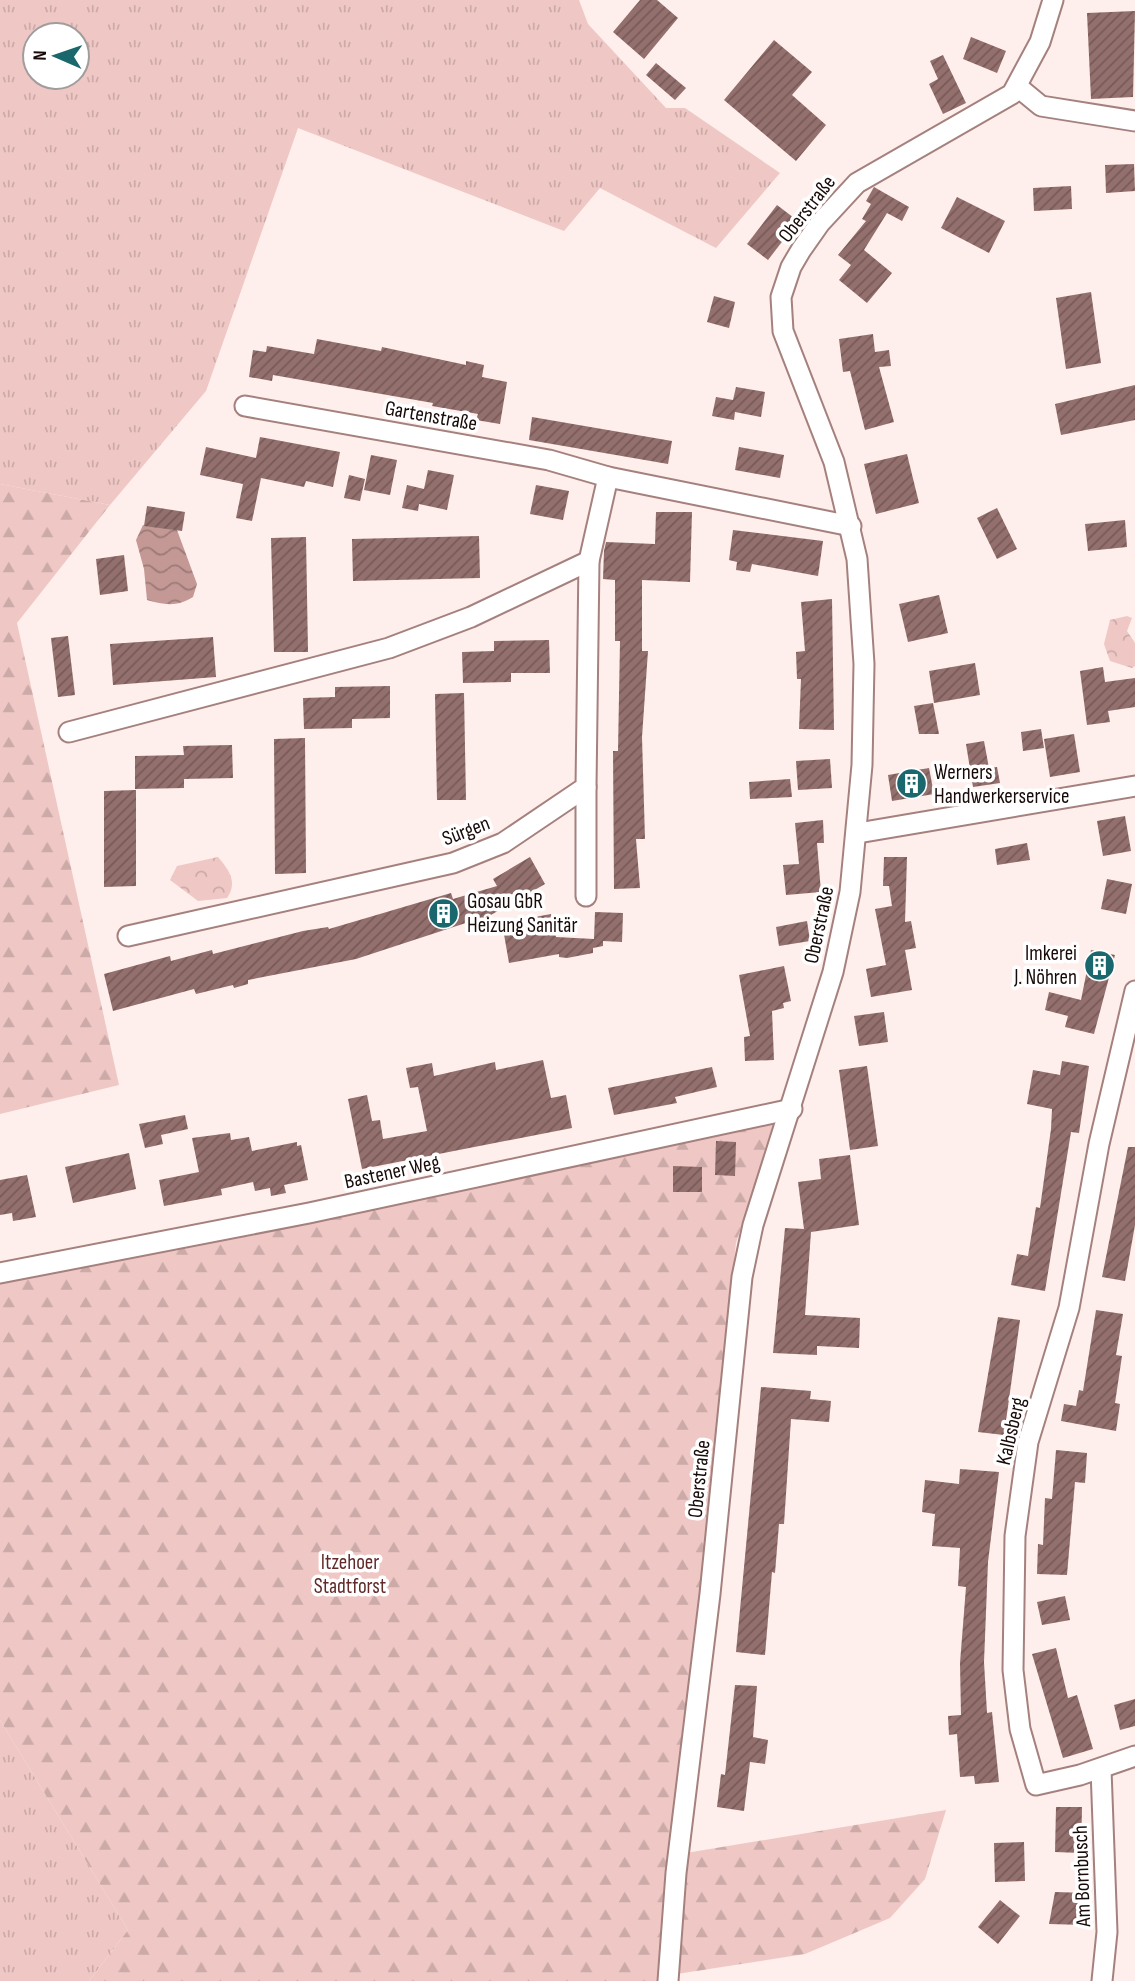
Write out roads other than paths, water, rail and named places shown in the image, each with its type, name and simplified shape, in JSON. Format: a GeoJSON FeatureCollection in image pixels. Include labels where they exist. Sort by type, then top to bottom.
{"type":"FeatureCollection","features":[{"type":"Feature","properties":{"kind":"street","name":"Oberstraße"},"geometry":{"type":"LineString","coordinates":[[668,1981],[676,1873],[708,1618],[742,1277],[753,1225],[792,1109],[833,972],[850,892],[858,833],[864,664],[859,581],[851,526],[834,462],[782,331],[780,313],[785,282],[801,250],[820,223],[856,183],[883,165],[1001,103],[1018,87],[1040,42],[1053,0]]}},
{"type":"Feature","properties":{"kind":"street"},"geometry":{"type":"LineString","coordinates":[[1018,87],[1041,106],[1135,121]]}},
{"type":"Feature","properties":{"kind":"street","name":"Gartenstraße"},"geometry":{"type":"LineString","coordinates":[[245,406],[549,460],[608,477]]}},
{"type":"Feature","properties":{"kind":"street"},"geometry":{"type":"LineString","coordinates":[[586,896],[589,561],[608,477],[851,526]]}},
{"type":"Feature","properties":{"kind":"street"},"geometry":{"type":"LineString","coordinates":[[69,732],[389,648],[471,617],[589,561]]}},
{"type":"Feature","properties":{"kind":"street"},"geometry":{"type":"LineString","coordinates":[[858,833],[1135,786]]}},
{"type":"Feature","properties":{"kind":"street","name":"Sürgen"},"geometry":{"type":"LineString","coordinates":[[128,936],[453,863],[503,843],[586,787]]}},
{"type":"Feature","properties":{"kind":"street","name":"Kalbsberg"},"geometry":{"type":"LineString","coordinates":[[1135,991],[1099,1144],[1069,1308],[1028,1442],[1013,1575],[1012,1642],[1020,1729],[1036,1786],[1101,1769],[1135,1756]]}},
{"type":"Feature","properties":{"kind":"street","name":"Bastener Weg"},"geometry":{"type":"LineString","coordinates":[[0,1273],[309,1213],[792,1109]]}},
{"type":"Feature","properties":{"kind":"street","name":"Am Bornbusch"},"geometry":{"type":"LineString","coordinates":[[1101,1769],[1107,1931],[1102,1981]]}},
{"type":"Feature","properties":{"kind":"water"},"geometry":{"type":"Polygon","coordinates":[[[143,525],[177,530],[197,584],[193,597],[171,604],[147,600],[144,569],[136,540],[143,525]]]}},
{"type":"Feature","properties":{"kind":"place","name":"Werners Handwerkerservice"},"geometry":{"type":"Point","coordinates":[911,784]}},
{"type":"Feature","properties":{"kind":"place","name":"Gosau GbR Heizung Sanitär"},"geometry":{"type":"Point","coordinates":[444,913]}},
{"type":"Feature","properties":{"kind":"place","name":"Imkerei J. Nöhren"},"geometry":{"type":"Point","coordinates":[1100,965]}},
{"type":"Feature","properties":{"kind":"park label","name":"Itzehoer Stadtforst"},"geometry":{"type":"Point","coordinates":[350,1574]}}]}
